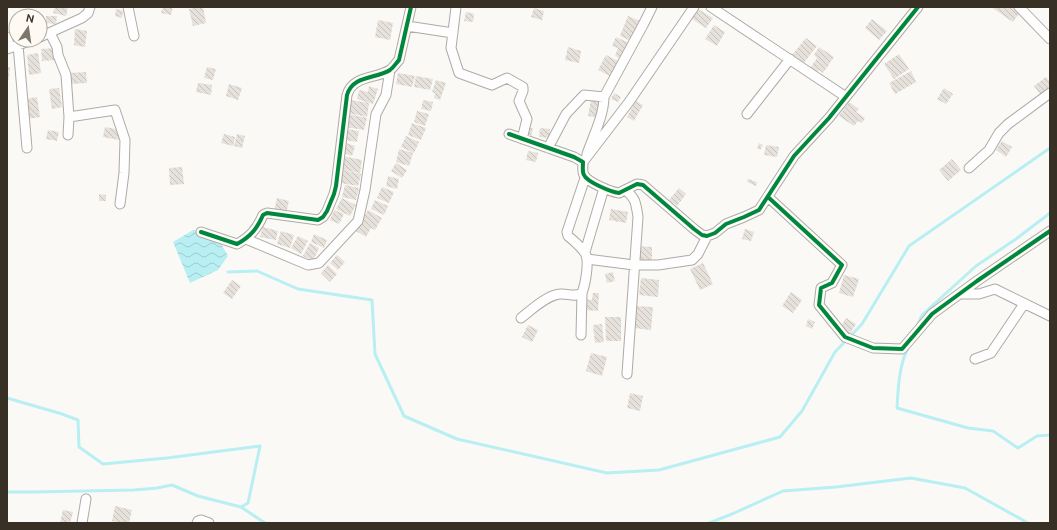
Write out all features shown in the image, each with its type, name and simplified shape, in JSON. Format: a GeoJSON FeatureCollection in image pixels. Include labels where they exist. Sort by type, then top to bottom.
{"type":"FeatureCollection","features":[{"type":"Feature","properties":{"kind":"street"},"geometry":{"type":"LineString","coordinates":[[68,135],[69,116],[66,75],[58,55],[57,47],[50,33],[82,18],[88,13],[90,7]]}},
{"type":"Feature","properties":{"kind":"street"},"geometry":{"type":"LineString","coordinates":[[128,7],[134,36]]}},
{"type":"Feature","properties":{"kind":"street"},"geometry":{"type":"LineString","coordinates":[[201,232],[237,244],[246,239],[258,226],[263,215],[267,213],[318,220],[323,217],[334,194],[336,186],[349,89],[355,82],[390,70],[399,60],[411,7]]}},
{"type":"Feature","properties":{"kind":"street"},"geometry":{"type":"LineString","coordinates":[[456,7],[451,48],[459,73],[492,85],[507,78],[523,87],[519,101],[527,119],[522,139]]}},
{"type":"Feature","properties":{"kind":"street"},"geometry":{"type":"LineString","coordinates":[[652,7],[604,97],[604,104],[600,119],[583,162],[582,174],[585,178],[611,192],[619,193],[637,184],[643,185],[694,230],[707,236],[715,233],[726,224],[759,210],[794,156],[829,118],[918,7]]}},
{"type":"Feature","properties":{"kind":"street"},"geometry":{"type":"LineString","coordinates":[[583,162],[629,102],[694,7]]}},
{"type":"Feature","properties":{"kind":"street"},"geometry":{"type":"LineString","coordinates":[[711,7],[846,97]]}},
{"type":"Feature","properties":{"kind":"street"},"geometry":{"type":"LineString","coordinates":[[1019,7],[1050,39]]}},
{"type":"Feature","properties":{"kind":"street"},"geometry":{"type":"LineString","coordinates":[[407,26],[453,33]]}},
{"type":"Feature","properties":{"kind":"street"},"geometry":{"type":"LineString","coordinates":[[12,48],[27,148]]}},
{"type":"Feature","properties":{"kind":"street"},"geometry":{"type":"LineString","coordinates":[[747,114],[790,59]]}},
{"type":"Feature","properties":{"kind":"street"},"geometry":{"type":"LineString","coordinates":[[246,239],[308,265],[319,263],[358,221],[365,190],[376,114],[386,95],[390,70]]}},
{"type":"Feature","properties":{"kind":"street"},"geometry":{"type":"LineString","coordinates":[[969,168],[989,150],[1008,124],[1050,94]]}},
{"type":"Feature","properties":{"kind":"street"},"geometry":{"type":"LineString","coordinates":[[548,148],[566,114],[584,95],[604,97]]}},
{"type":"Feature","properties":{"kind":"street"},"geometry":{"type":"LineString","coordinates":[[69,116],[115,110],[125,140],[124,173],[120,204]]}},
{"type":"Feature","properties":{"kind":"street"},"geometry":{"type":"LineString","coordinates":[[509,134],[574,157],[583,162]]}},
{"type":"Feature","properties":{"kind":"street"},"geometry":{"type":"LineString","coordinates":[[585,178],[567,232],[568,236],[586,256],[634,265],[658,265],[692,260],[698,254],[707,236]]}},
{"type":"Feature","properties":{"kind":"street"},"geometry":{"type":"LineString","coordinates":[[581,335],[582,293],[584,286],[586,256],[604,188]]}},
{"type":"Feature","properties":{"kind":"street"},"geometry":{"type":"LineString","coordinates":[[625,190],[632,195],[636,204],[638,217],[627,374]]}},
{"type":"Feature","properties":{"kind":"street"},"geometry":{"type":"LineString","coordinates":[[768,197],[842,265],[832,283],[821,288],[819,305],[844,337],[873,348],[902,348],[932,314],[1048,234]]}},
{"type":"Feature","properties":{"kind":"street"},"geometry":{"type":"LineString","coordinates":[[959,294],[979,294],[995,289],[1050,316]]}},
{"type":"Feature","properties":{"kind":"street"},"geometry":{"type":"LineString","coordinates":[[521,318],[547,298],[559,294],[577,296],[582,293]]}},
{"type":"Feature","properties":{"kind":"street"},"geometry":{"type":"LineString","coordinates":[[975,359],[991,353],[1024,304]]}},
{"type":"Feature","properties":{"kind":"street"},"geometry":{"type":"LineString","coordinates":[[82,523],[86,499]]}},
{"type":"Feature","properties":{"kind":"street"},"geometry":{"type":"LineString","coordinates":[[197,523],[201,520],[209,523]]}},
{"type":"Feature","properties":{"kind":"water"},"geometry":{"type":"Polygon","coordinates":[[[193,230],[214,231],[228,256],[218,270],[190,283],[173,242],[193,230]]]}},
{"type":"Feature","properties":{"kind":"building"},"geometry":{"type":"Polygon","coordinates":[[[55,7],[68,7],[66,16],[53,13],[55,7]]]}},
{"type":"Feature","properties":{"kind":"building"},"geometry":{"type":"Polygon","coordinates":[[[163,7],[173,7],[171,15],[161,13],[163,7]]]}},
{"type":"Feature","properties":{"kind":"building"},"geometry":{"type":"Polygon","coordinates":[[[203,7],[206,23],[193,26],[189,9],[203,7]]]}},
{"type":"Feature","properties":{"kind":"building"},"geometry":{"type":"Polygon","coordinates":[[[991,7],[1013,7],[1020,12],[1013,22],[991,7]]]}},
{"type":"Feature","properties":{"kind":"building"},"geometry":{"type":"Polygon","coordinates":[[[534,8],[544,11],[542,20],[531,17],[534,8]]]}},
{"type":"Feature","properties":{"kind":"building"},"geometry":{"type":"Polygon","coordinates":[[[116,9],[123,11],[122,18],[115,16],[116,9]]]}},
{"type":"Feature","properties":{"kind":"building"},"geometry":{"type":"Polygon","coordinates":[[[698,9],[713,18],[706,28],[692,19],[698,9]]]}},
{"type":"Feature","properties":{"kind":"building"},"geometry":{"type":"Polygon","coordinates":[[[466,12],[474,14],[473,22],[464,21],[466,12]]]}},
{"type":"Feature","properties":{"kind":"building"},"geometry":{"type":"Polygon","coordinates":[[[48,16],[57,16],[56,24],[48,23],[48,16]]]}},
{"type":"Feature","properties":{"kind":"building"},"geometry":{"type":"Polygon","coordinates":[[[628,16],[640,21],[631,41],[620,36],[628,16]]]}},
{"type":"Feature","properties":{"kind":"building"},"geometry":{"type":"Polygon","coordinates":[[[872,19],[887,31],[879,40],[865,28],[872,19]]]}},
{"type":"Feature","properties":{"kind":"building"},"geometry":{"type":"Polygon","coordinates":[[[378,20],[393,23],[390,40],[375,37],[378,20]]]}},
{"type":"Feature","properties":{"kind":"building"},"geometry":{"type":"Polygon","coordinates":[[[714,25],[725,32],[717,46],[705,39],[714,25]]]}},
{"type":"Feature","properties":{"kind":"building"},"geometry":{"type":"Polygon","coordinates":[[[75,29],[87,31],[85,47],[74,45],[75,29]]]}},
{"type":"Feature","properties":{"kind":"building"},"geometry":{"type":"Polygon","coordinates":[[[616,37],[629,43],[622,59],[615,56],[618,48],[612,46],[616,37]]]}},
{"type":"Feature","properties":{"kind":"building"},"geometry":{"type":"Polygon","coordinates":[[[806,38],[817,46],[803,64],[792,55],[806,38]]]}},
{"type":"Feature","properties":{"kind":"building"},"geometry":{"type":"Polygon","coordinates":[[[568,47],[581,51],[579,63],[565,60],[568,47]]]}},
{"type":"Feature","properties":{"kind":"building"},"geometry":{"type":"Polygon","coordinates":[[[819,47],[834,57],[823,73],[819,70],[816,74],[809,70],[817,58],[814,55],[819,47]]]}},
{"type":"Feature","properties":{"kind":"building"},"geometry":{"type":"Polygon","coordinates":[[[57,48],[58,60],[42,61],[41,49],[57,48]]]}},
{"type":"Feature","properties":{"kind":"building"},"geometry":{"type":"Polygon","coordinates":[[[38,53],[41,73],[29,75],[27,55],[38,53]]]}},
{"type":"Feature","properties":{"kind":"building"},"geometry":{"type":"Polygon","coordinates":[[[899,54],[909,69],[894,79],[884,64],[899,54]]]}},
{"type":"Feature","properties":{"kind":"building"},"geometry":{"type":"Polygon","coordinates":[[[606,55],[618,61],[610,76],[598,70],[606,55]]]}},
{"type":"Feature","properties":{"kind":"building"},"geometry":{"type":"Polygon","coordinates":[[[7,67],[10,67],[9,80],[7,80],[7,67]]]}},
{"type":"Feature","properties":{"kind":"building"},"geometry":{"type":"Polygon","coordinates":[[[207,67],[216,69],[213,80],[204,78],[207,67]]]}},
{"type":"Feature","properties":{"kind":"building"},"geometry":{"type":"Polygon","coordinates":[[[911,71],[916,82],[895,94],[889,83],[911,71]]]}},
{"type":"Feature","properties":{"kind":"building"},"geometry":{"type":"Polygon","coordinates":[[[86,72],[87,83],[71,84],[70,73],[86,72]]]}},
{"type":"Feature","properties":{"kind":"building"},"geometry":{"type":"Polygon","coordinates":[[[398,73],[415,76],[412,87],[396,84],[398,73]]]}},
{"type":"Feature","properties":{"kind":"building"},"geometry":{"type":"Polygon","coordinates":[[[416,76],[433,79],[430,90],[414,87],[416,76]]]}},
{"type":"Feature","properties":{"kind":"building"},"geometry":{"type":"Polygon","coordinates":[[[1046,77],[1050,82],[1050,87],[1041,95],[1034,86],[1046,77]]]}},
{"type":"Feature","properties":{"kind":"building"},"geometry":{"type":"Polygon","coordinates":[[[436,80],[446,83],[440,100],[434,98],[435,93],[432,92],[436,80]]]}},
{"type":"Feature","properties":{"kind":"building"},"geometry":{"type":"Polygon","coordinates":[[[198,83],[212,85],[211,95],[196,92],[198,83]]]}},
{"type":"Feature","properties":{"kind":"building"},"geometry":{"type":"Polygon","coordinates":[[[229,84],[242,88],[238,100],[226,96],[229,84]]]}},
{"type":"Feature","properties":{"kind":"building"},"geometry":{"type":"Polygon","coordinates":[[[369,86],[378,89],[373,104],[357,99],[359,90],[368,92],[369,86]]]}},
{"type":"Feature","properties":{"kind":"building"},"geometry":{"type":"Polygon","coordinates":[[[59,88],[62,107],[52,109],[49,89],[59,88]]]}},
{"type":"Feature","properties":{"kind":"building"},"geometry":{"type":"Polygon","coordinates":[[[944,88],[953,94],[946,104],[937,99],[944,88]]]}},
{"type":"Feature","properties":{"kind":"building"},"geometry":{"type":"Polygon","coordinates":[[[614,93],[621,97],[618,102],[611,99],[614,93]]]}},
{"type":"Feature","properties":{"kind":"building"},"geometry":{"type":"Polygon","coordinates":[[[37,97],[40,117],[28,119],[25,99],[37,97]]]}},
{"type":"Feature","properties":{"kind":"building"},"geometry":{"type":"Polygon","coordinates":[[[350,100],[369,103],[367,117],[347,113],[350,100]]]}},
{"type":"Feature","properties":{"kind":"building"},"geometry":{"type":"Polygon","coordinates":[[[423,100],[433,102],[431,111],[421,109],[423,100]]]}},
{"type":"Feature","properties":{"kind":"building"},"geometry":{"type":"Polygon","coordinates":[[[591,100],[602,103],[599,118],[588,116],[591,100]]]}},
{"type":"Feature","properties":{"kind":"building"},"geometry":{"type":"Polygon","coordinates":[[[636,101],[643,105],[634,121],[627,117],[636,101]]]}},
{"type":"Feature","properties":{"kind":"building"},"geometry":{"type":"Polygon","coordinates":[[[849,102],[859,109],[856,112],[865,118],[862,123],[858,121],[854,126],[839,116],[849,102]]]}},
{"type":"Feature","properties":{"kind":"building"},"geometry":{"type":"Polygon","coordinates":[[[417,111],[429,114],[425,126],[414,122],[417,111]]]}},
{"type":"Feature","properties":{"kind":"building"},"geometry":{"type":"Polygon","coordinates":[[[348,114],[367,118],[364,130],[345,127],[348,114]]]}},
{"type":"Feature","properties":{"kind":"building"},"geometry":{"type":"Polygon","coordinates":[[[412,123],[426,128],[421,140],[408,135],[412,123]]]}},
{"type":"Feature","properties":{"kind":"building"},"geometry":{"type":"Polygon","coordinates":[[[105,127],[121,130],[119,140],[103,137],[105,127]]]}},
{"type":"Feature","properties":{"kind":"building"},"geometry":{"type":"Polygon","coordinates":[[[526,127],[533,128],[531,137],[524,136],[526,127]]]}},
{"type":"Feature","properties":{"kind":"building"},"geometry":{"type":"Polygon","coordinates":[[[540,128],[550,129],[549,138],[539,137],[540,128]]]}},
{"type":"Feature","properties":{"kind":"building"},"geometry":{"type":"Polygon","coordinates":[[[347,129],[359,131],[357,142],[345,140],[347,129]]]}},
{"type":"Feature","properties":{"kind":"building"},"geometry":{"type":"Polygon","coordinates":[[[48,130],[59,132],[57,141],[46,139],[48,130]]]}},
{"type":"Feature","properties":{"kind":"building"},"geometry":{"type":"Polygon","coordinates":[[[224,134],[235,137],[233,146],[221,143],[224,134]]]}},
{"type":"Feature","properties":{"kind":"building"},"geometry":{"type":"Polygon","coordinates":[[[237,134],[245,136],[242,148],[234,146],[237,134]]]}},
{"type":"Feature","properties":{"kind":"building"},"geometry":{"type":"Polygon","coordinates":[[[406,136],[419,142],[414,153],[401,147],[406,136]]]}},
{"type":"Feature","properties":{"kind":"building"},"geometry":{"type":"Polygon","coordinates":[[[1002,141],[1012,147],[1006,157],[996,150],[1002,141]]]}},
{"type":"Feature","properties":{"kind":"building"},"geometry":{"type":"Polygon","coordinates":[[[346,143],[355,146],[352,156],[343,153],[346,143]]]}},
{"type":"Feature","properties":{"kind":"building"},"geometry":{"type":"Polygon","coordinates":[[[759,143],[763,145],[760,150],[757,148],[759,143]]]}},
{"type":"Feature","properties":{"kind":"building"},"geometry":{"type":"Polygon","coordinates":[[[766,145],[779,147],[777,157],[764,155],[766,145]]]}},
{"type":"Feature","properties":{"kind":"building"},"geometry":{"type":"Polygon","coordinates":[[[399,149],[413,153],[409,166],[396,162],[399,149]]]}},
{"type":"Feature","properties":{"kind":"building"},"geometry":{"type":"Polygon","coordinates":[[[528,151],[538,153],[536,162],[526,160],[528,151]]]}},
{"type":"Feature","properties":{"kind":"building"},"geometry":{"type":"Polygon","coordinates":[[[343,156],[362,160],[360,173],[340,169],[343,156]]]}},
{"type":"Feature","properties":{"kind":"building"},"geometry":{"type":"Polygon","coordinates":[[[952,159],[961,170],[948,181],[939,170],[952,159]]]}},
{"type":"Feature","properties":{"kind":"building"},"geometry":{"type":"Polygon","coordinates":[[[396,163],[407,170],[402,178],[391,171],[396,163]]]}},
{"type":"Feature","properties":{"kind":"building"},"geometry":{"type":"Polygon","coordinates":[[[182,167],[184,184],[170,185],[169,168],[182,167]]]}},
{"type":"Feature","properties":{"kind":"building"},"geometry":{"type":"Polygon","coordinates":[[[343,170],[361,174],[358,186],[340,183],[343,170]]]}},
{"type":"Feature","properties":{"kind":"building"},"geometry":{"type":"Polygon","coordinates":[[[388,176],[399,179],[397,189],[386,186],[388,176]]]}},
{"type":"Feature","properties":{"kind":"building"},"geometry":{"type":"Polygon","coordinates":[[[748,179],[757,182],[756,186],[747,182],[748,179]]]}},
{"type":"Feature","properties":{"kind":"building"},"geometry":{"type":"Polygon","coordinates":[[[345,185],[359,188],[356,200],[342,197],[345,185]]]}},
{"type":"Feature","properties":{"kind":"building"},"geometry":{"type":"Polygon","coordinates":[[[382,187],[394,192],[389,203],[377,198],[382,187]]]}},
{"type":"Feature","properties":{"kind":"building"},"geometry":{"type":"Polygon","coordinates":[[[679,188],[686,194],[677,206],[669,200],[679,188]]]}},
{"type":"Feature","properties":{"kind":"building"},"geometry":{"type":"Polygon","coordinates":[[[99,194],[106,195],[106,201],[99,201],[99,194]]]}},
{"type":"Feature","properties":{"kind":"building"},"geometry":{"type":"Polygon","coordinates":[[[277,198],[289,201],[286,214],[274,211],[277,198]]]}},
{"type":"Feature","properties":{"kind":"building"},"geometry":{"type":"Polygon","coordinates":[[[342,198],[356,205],[350,216],[336,209],[342,198]]]}},
{"type":"Feature","properties":{"kind":"building"},"geometry":{"type":"Polygon","coordinates":[[[375,200],[388,206],[384,215],[371,209],[375,200]]]}},
{"type":"Feature","properties":{"kind":"building"},"geometry":{"type":"Polygon","coordinates":[[[611,209],[628,212],[626,223],[609,220],[611,209]]]}},
{"type":"Feature","properties":{"kind":"building"},"geometry":{"type":"Polygon","coordinates":[[[334,210],[344,214],[339,224],[330,220],[334,210]]]}},
{"type":"Feature","properties":{"kind":"building"},"geometry":{"type":"Polygon","coordinates":[[[368,210],[382,218],[375,230],[371,228],[366,237],[356,231],[368,210]]]}},
{"type":"Feature","properties":{"kind":"building"},"geometry":{"type":"Polygon","coordinates":[[[263,227],[278,231],[276,240],[260,237],[263,227]]]}},
{"type":"Feature","properties":{"kind":"building"},"geometry":{"type":"Polygon","coordinates":[[[745,229],[754,232],[751,241],[742,239],[745,229]]]}},
{"type":"Feature","properties":{"kind":"building"},"geometry":{"type":"Polygon","coordinates":[[[281,231],[294,235],[290,248],[277,244],[281,231]]]}},
{"type":"Feature","properties":{"kind":"building"},"geometry":{"type":"Polygon","coordinates":[[[314,234],[327,240],[324,248],[311,242],[314,234]]]}},
{"type":"Feature","properties":{"kind":"building"},"geometry":{"type":"Polygon","coordinates":[[[298,236],[308,241],[301,254],[291,248],[298,236]]]}},
{"type":"Feature","properties":{"kind":"building"},"geometry":{"type":"Polygon","coordinates":[[[310,243],[319,248],[313,261],[303,256],[310,243]]]}},
{"type":"Feature","properties":{"kind":"building"},"geometry":{"type":"Polygon","coordinates":[[[636,246],[652,247],[652,261],[636,260],[636,246]]]}},
{"type":"Feature","properties":{"kind":"building"},"geometry":{"type":"Polygon","coordinates":[[[337,255],[345,262],[338,270],[330,263],[337,255]]]}},
{"type":"Feature","properties":{"kind":"building"},"geometry":{"type":"Polygon","coordinates":[[[703,263],[713,284],[700,290],[690,269],[703,263]]]}},
{"type":"Feature","properties":{"kind":"building"},"geometry":{"type":"Polygon","coordinates":[[[328,265],[337,274],[330,282],[321,273],[328,265]]]}},
{"type":"Feature","properties":{"kind":"building"},"geometry":{"type":"Polygon","coordinates":[[[613,272],[615,281],[607,283],[605,274],[613,272]]]}},
{"type":"Feature","properties":{"kind":"building"},"geometry":{"type":"Polygon","coordinates":[[[844,275],[859,279],[853,297],[839,293],[844,275]]]}},
{"type":"Feature","properties":{"kind":"building"},"geometry":{"type":"Polygon","coordinates":[[[641,278],[659,280],[658,297],[639,295],[641,278]]]}},
{"type":"Feature","properties":{"kind":"building"},"geometry":{"type":"Polygon","coordinates":[[[232,280],[241,286],[232,299],[223,293],[232,280]]]}},
{"type":"Feature","properties":{"kind":"building"},"geometry":{"type":"Polygon","coordinates":[[[791,292],[802,300],[793,313],[782,306],[791,292]]]}},
{"type":"Feature","properties":{"kind":"building"},"geometry":{"type":"Polygon","coordinates":[[[593,293],[599,293],[598,311],[584,310],[585,299],[592,300],[593,293]]]}},
{"type":"Feature","properties":{"kind":"building"},"geometry":{"type":"Polygon","coordinates":[[[635,306],[653,307],[651,330],[634,328],[635,306]]]}},
{"type":"Feature","properties":{"kind":"building"},"geometry":{"type":"Polygon","coordinates":[[[605,317],[621,317],[621,341],[606,341],[605,317]]]}},
{"type":"Feature","properties":{"kind":"building"},"geometry":{"type":"Polygon","coordinates":[[[846,318],[856,324],[849,335],[839,329],[846,318]]]}},
{"type":"Feature","properties":{"kind":"building"},"geometry":{"type":"Polygon","coordinates":[[[808,319],[815,322],[812,329],[806,326],[808,319]]]}},
{"type":"Feature","properties":{"kind":"building"},"geometry":{"type":"Polygon","coordinates":[[[602,324],[604,342],[595,343],[593,325],[602,324]]]}},
{"type":"Feature","properties":{"kind":"building"},"geometry":{"type":"Polygon","coordinates":[[[528,325],[538,330],[532,342],[522,337],[528,325]]]}},
{"type":"Feature","properties":{"kind":"building"},"geometry":{"type":"Polygon","coordinates":[[[591,353],[607,357],[602,376],[586,371],[591,353]]]}},
{"type":"Feature","properties":{"kind":"building"},"geometry":{"type":"Polygon","coordinates":[[[630,393],[643,396],[640,411],[627,408],[630,393]]]}},
{"type":"Feature","properties":{"kind":"building"},"geometry":{"type":"Polygon","coordinates":[[[115,506],[132,510],[129,523],[112,521],[115,506]]]}},
{"type":"Feature","properties":{"kind":"building"},"geometry":{"type":"Polygon","coordinates":[[[63,510],[73,512],[70,523],[60,523],[63,510]]]}},
{"type":"Feature","properties":{"kind":"waterway"},"geometry":{"type":"LineString","coordinates":[[228,272],[257,271],[298,289],[372,300],[375,354],[404,416],[457,439],[607,473],[659,470],[780,437],[802,411],[835,352],[862,324],[909,246],[1050,148]]}},
{"type":"Feature","properties":{"kind":"waterway"},"geometry":{"type":"LineString","coordinates":[[917,326],[922,315],[976,266],[1016,239],[1050,213]]}},
{"type":"Feature","properties":{"kind":"waterway"},"geometry":{"type":"LineString","coordinates":[[907,350],[904,357],[898,386],[897,408],[968,428],[993,431],[1018,448],[1037,436],[1050,435]]}},
{"type":"Feature","properties":{"kind":"waterway"},"geometry":{"type":"LineString","coordinates":[[7,398],[78,420],[79,447],[103,464],[167,458],[260,446],[248,503],[241,507],[198,496],[172,485],[134,490],[7,492]]}},
{"type":"Feature","properties":{"kind":"waterway"},"geometry":{"type":"LineString","coordinates":[[709,523],[783,491],[836,487],[911,478],[965,488],[1028,523]]}},
{"type":"Feature","properties":{"kind":"waterway"},"geometry":{"type":"LineString","coordinates":[[241,507],[265,523]]}},
{"type":"Feature","properties":{"kind":"cycle path"},"geometry":{"type":"LineString","coordinates":[[201,232],[237,244],[253,232],[263,215],[267,213],[318,220],[323,217],[327,211],[336,186],[347,95],[354,84],[366,78],[390,70],[399,60],[411,7]]}},
{"type":"Feature","properties":{"kind":"cycle path"},"geometry":{"type":"LineString","coordinates":[[509,134],[574,157],[583,162],[583,172],[586,178],[605,189],[619,193],[637,184],[643,185],[694,229],[702,235],[707,236],[715,233],[726,224],[759,210],[794,156],[829,118],[918,7]]}},
{"type":"Feature","properties":{"kind":"cycle path"},"geometry":{"type":"LineString","coordinates":[[768,197],[842,265],[832,283],[821,288],[819,305],[845,337],[873,348],[902,349],[932,314],[1050,231]]}}]}
